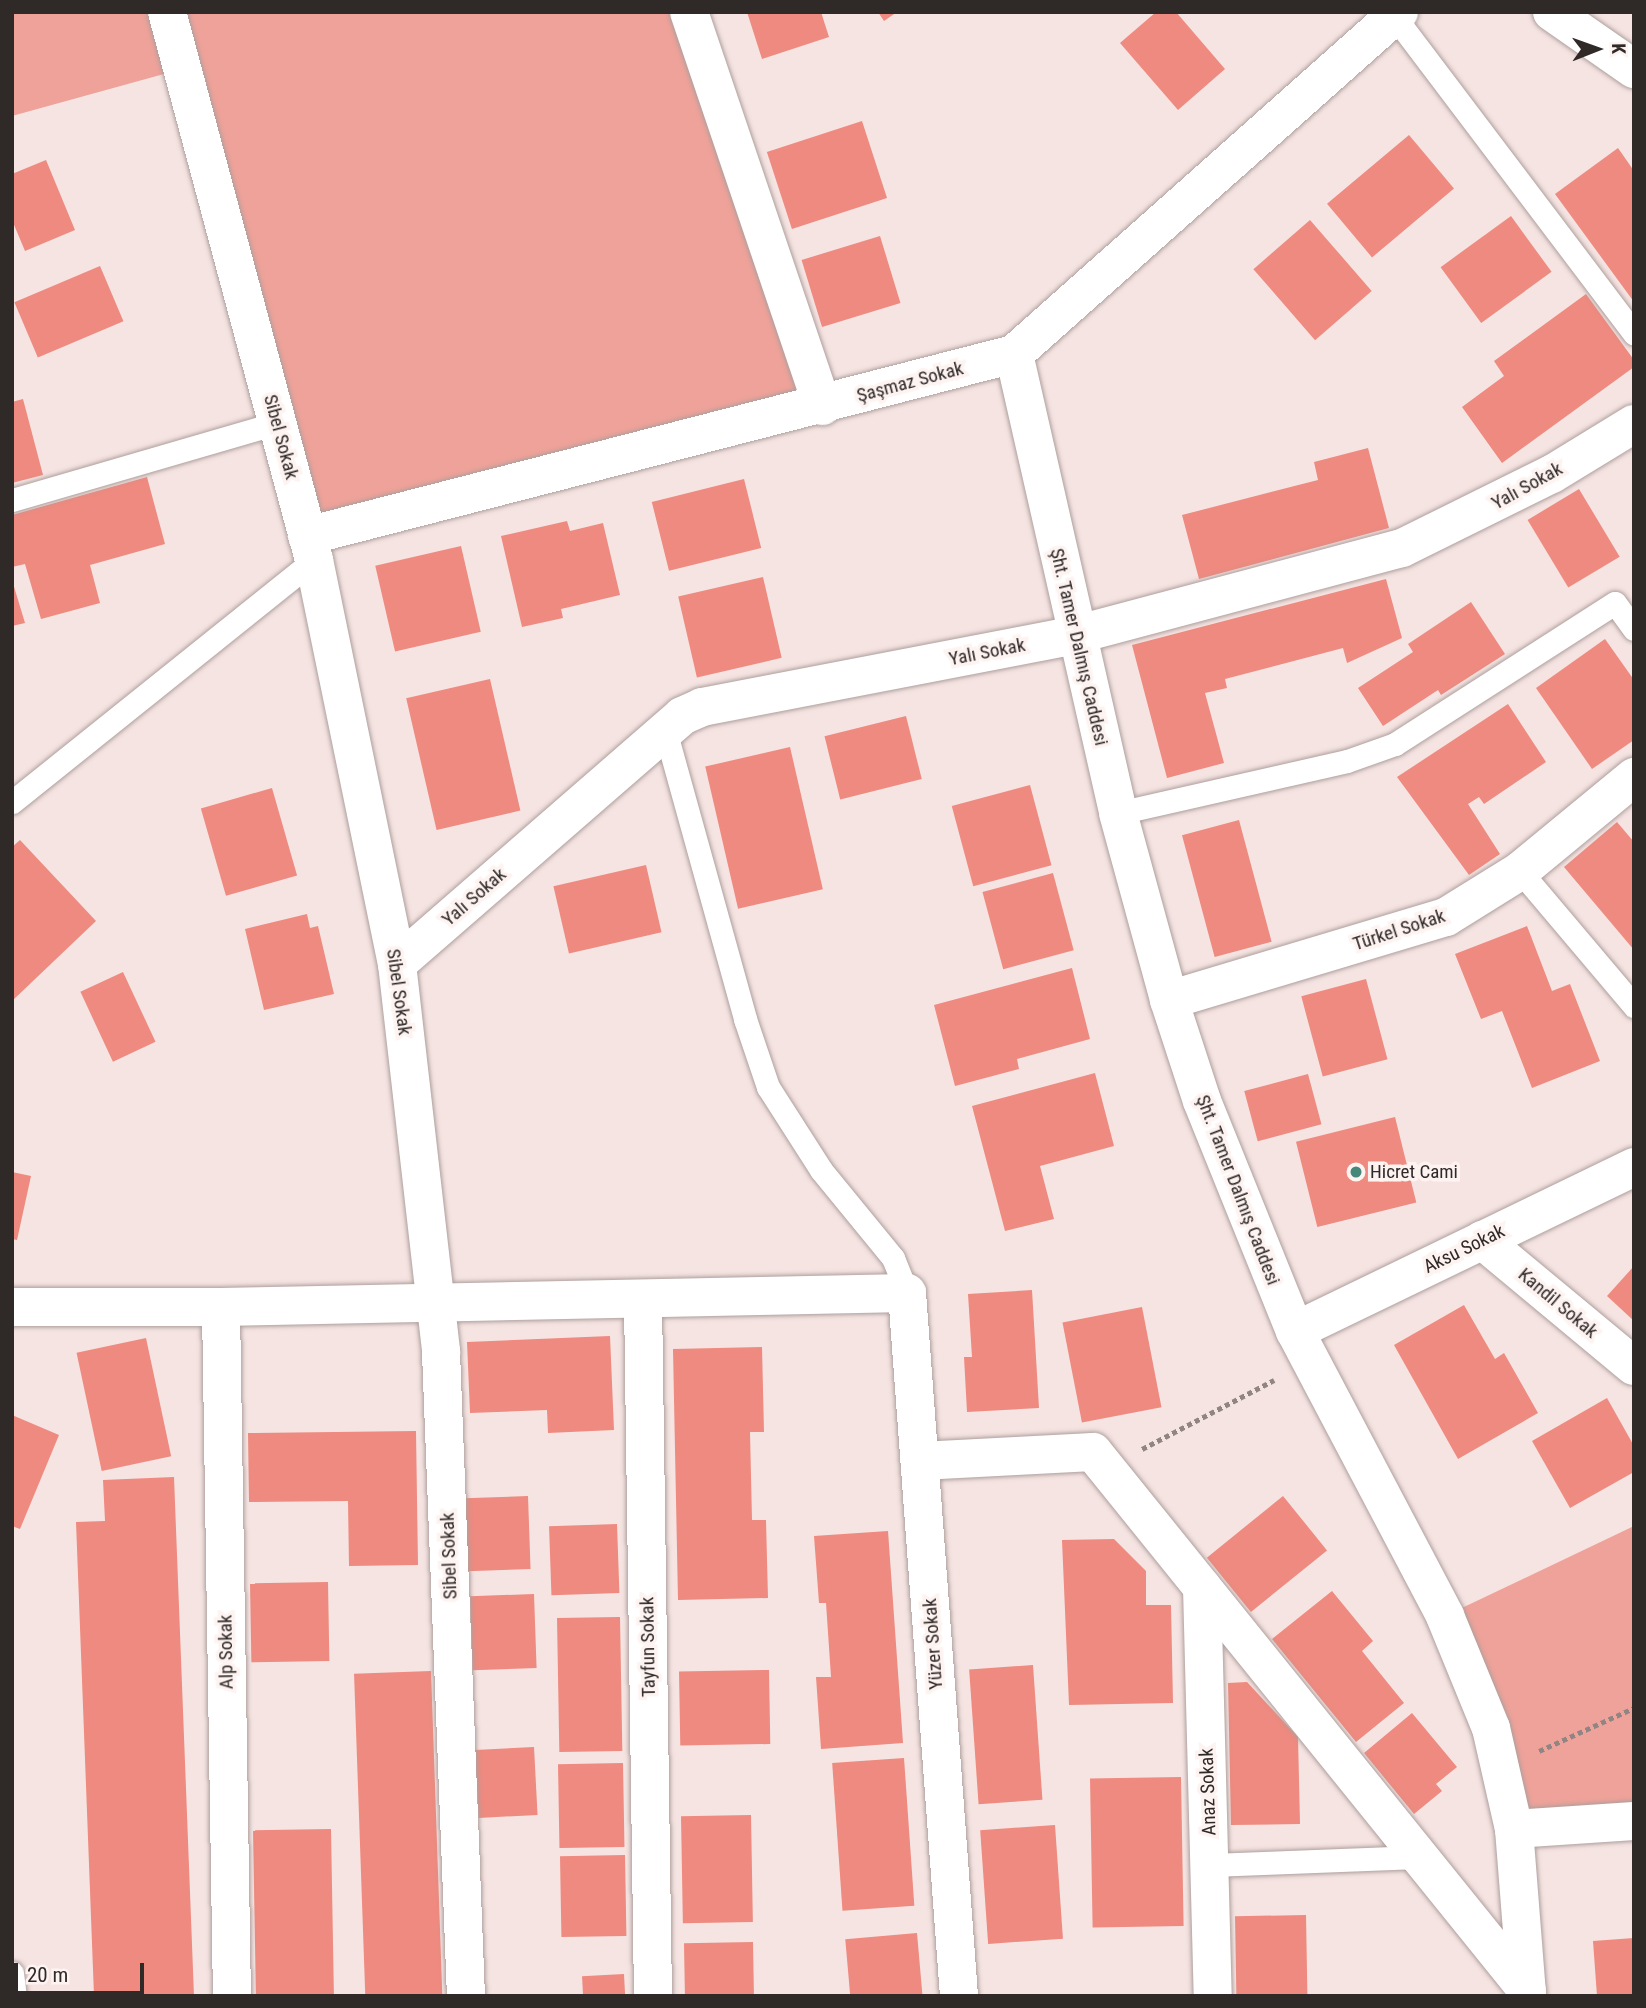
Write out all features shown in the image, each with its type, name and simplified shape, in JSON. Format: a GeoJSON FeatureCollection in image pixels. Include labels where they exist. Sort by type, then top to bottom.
{"type":"FeatureCollection","features":[{"type":"Feature","properties":{"kind":"street","name":"Sibel Sokak"},"geometry":{"type":"LineString","coordinates":[[167,12],[311,548],[397,964],[441,1352],[466,1996]]}},
{"type":"Feature","properties":{"kind":"street"},"geometry":{"type":"LineString","coordinates":[[689,12],[822,406]]}},
{"type":"Feature","properties":{"kind":"street"},"geometry":{"type":"LineString","coordinates":[[1552,12],[1634,69]]}},
{"type":"Feature","properties":{"kind":"street","name":"Şaşmaz Sokak"},"geometry":{"type":"LineString","coordinates":[[311,548],[1014,354],[1397,14]]}},
{"type":"Feature","properties":{"kind":"street","name":"Şht. Tamer Dalmış Caddesi"},"geometry":{"type":"LineString","coordinates":[[1014,354],[1075,635],[1118,813],[1169,1000],[1244,1213],[1302,1346],[1444,1616],[1491,1728],[1514,1829],[1527,1993]]}},
{"type":"Feature","properties":{"kind":"street","name":"Yalı Sokak"},"geometry":{"type":"LineString","coordinates":[[397,964],[665,730],[702,707],[1075,635],[1402,548],[1541,480],[1634,424]]}},
{"type":"Feature","properties":{"kind":"street","name":"Türkel Sokak"},"geometry":{"type":"LineString","coordinates":[[1169,1000],[1446,917],[1520,871],[1634,777]]}},
{"type":"Feature","properties":{"kind":"street","name":"Aksu Sokak"},"geometry":{"type":"LineString","coordinates":[[1302,1346],[1482,1240],[1634,1167]]}},
{"type":"Feature","properties":{"kind":"street","name":"Kandil Sokak"},"geometry":{"type":"LineString","coordinates":[[1482,1240],[1634,1366]]}},
{"type":"Feature","properties":{"kind":"street"},"geometry":{"type":"LineString","coordinates":[[12,1307],[220,1307],[907,1293]]}},
{"type":"Feature","properties":{"kind":"street","name":"Yüzer Sokak"},"geometry":{"type":"LineString","coordinates":[[907,1293],[959,1996]]}},
{"type":"Feature","properties":{"kind":"street","name":"Tayfun Sokak"},"geometry":{"type":"LineString","coordinates":[[643,1299],[653,1996]]}},
{"type":"Feature","properties":{"kind":"street","name":"Alp Sokak"},"geometry":{"type":"LineString","coordinates":[[220,1307],[232,1996]]}},
{"type":"Feature","properties":{"kind":"street"},"geometry":{"type":"LineString","coordinates":[[920,1461],[1093,1452],[1527,1993]]}},
{"type":"Feature","properties":{"kind":"street","name":"Anaz Sokak"},"geometry":{"type":"LineString","coordinates":[[1202,1587],[1213,1996]]}},
{"type":"Feature","properties":{"kind":"street"},"geometry":{"type":"LineString","coordinates":[[1514,1829],[1634,1821]]}},
{"type":"Feature","properties":{"kind":"lane"},"geometry":{"type":"LineString","coordinates":[[1397,14],[1634,333]]}},
{"type":"Feature","properties":{"kind":"lane"},"geometry":{"type":"LineString","coordinates":[[12,500],[277,423]]}},
{"type":"Feature","properties":{"kind":"lane"},"geometry":{"type":"LineString","coordinates":[[12,803],[311,548]]}},
{"type":"Feature","properties":{"kind":"lane"},"geometry":{"type":"LineString","coordinates":[[1118,813],[1347,761],[1395,744],[1615,603],[1634,629]]}},
{"type":"Feature","properties":{"kind":"lane"},"geometry":{"type":"LineString","coordinates":[[665,730],[744,1018],[768,1087],[821,1170],[893,1258],[907,1293]]}},
{"type":"Feature","properties":{"kind":"lane"},"geometry":{"type":"LineString","coordinates":[[1520,871],[1634,1006]]}},
{"type":"Feature","properties":{"kind":"lane"},"geometry":{"type":"LineString","coordinates":[[1210,1865],[1420,1857]]}},
{"type":"Feature","properties":{"kind":"lane"},"geometry":{"type":"LineString","coordinates":[[12,1973],[15,1996]]}},
{"type":"Feature","properties":{"kind":"path"},"geometry":{"type":"LineString","coordinates":[[1093,1452],[1147,1449],[1302,1346]]}},
{"type":"Feature","properties":{"kind":"path"},"geometry":{"type":"LineString","coordinates":[[1502,1768],[1634,1708]]}},
{"type":"Feature","properties":{"kind":"shaded area"},"geometry":{"type":"Polygon","coordinates":[[[12,12],[689,12],[822,406],[307,536],[182,69],[12,116],[12,12]]]}},
{"type":"Feature","properties":{"kind":"shaded area"},"geometry":{"type":"Polygon","coordinates":[[[1634,1526],[1634,1821],[1514,1829],[1445,1616],[1634,1526]]]}},
{"type":"Feature","properties":{"kind":"building"},"geometry":{"type":"Polygon","coordinates":[[[747,12],[821,12],[829,37],[762,59],[747,12]]]}},
{"type":"Feature","properties":{"kind":"building"},"geometry":{"type":"Polygon","coordinates":[[[878,12],[897,12],[884,21],[878,12]]]}},
{"type":"Feature","properties":{"kind":"building"},"geometry":{"type":"Polygon","coordinates":[[[1156,12],[1176,12],[1225,69],[1178,110],[1120,43],[1156,12]]]}},
{"type":"Feature","properties":{"kind":"building"},"geometry":{"type":"Polygon","coordinates":[[[862,121],[887,198],[792,229],[767,152],[862,121]]]}},
{"type":"Feature","properties":{"kind":"building"},"geometry":{"type":"Polygon","coordinates":[[[1409,135],[1454,189],[1372,257],[1327,204],[1409,135]]]}},
{"type":"Feature","properties":{"kind":"building"},"geometry":{"type":"Polygon","coordinates":[[[1618,148],[1634,171],[1634,302],[1555,194],[1618,148]]]}},
{"type":"Feature","properties":{"kind":"building"},"geometry":{"type":"Polygon","coordinates":[[[46,160],[75,230],[25,251],[12,220],[12,174],[46,160]]]}},
{"type":"Feature","properties":{"kind":"building"},"geometry":{"type":"Polygon","coordinates":[[[1511,216],[1552,272],[1481,323],[1441,267],[1511,216]]]}},
{"type":"Feature","properties":{"kind":"building"},"geometry":{"type":"Polygon","coordinates":[[[1310,220],[1372,291],[1315,340],[1253,269],[1310,220]]]}},
{"type":"Feature","properties":{"kind":"building"},"geometry":{"type":"Polygon","coordinates":[[[880,236],[900,303],[822,327],[802,260],[880,236]]]}},
{"type":"Feature","properties":{"kind":"building"},"geometry":{"type":"Polygon","coordinates":[[[100,266],[123,321],[38,358],[14,302],[100,266]]]}},
{"type":"Feature","properties":{"kind":"building"},"geometry":{"type":"Polygon","coordinates":[[[1586,294],[1634,360],[1634,367],[1502,463],[1462,407],[1504,376],[1494,361],[1586,294]]]}},
{"type":"Feature","properties":{"kind":"building"},"geometry":{"type":"Polygon","coordinates":[[[23,399],[43,475],[12,483],[12,402],[23,399]]]}},
{"type":"Feature","properties":{"kind":"building"},"geometry":{"type":"Polygon","coordinates":[[[1368,448],[1389,528],[1199,579],[1182,515],[1318,480],[1314,462],[1368,448]]]}},
{"type":"Feature","properties":{"kind":"building"},"geometry":{"type":"Polygon","coordinates":[[[147,477],[165,544],[90,565],[100,603],[41,619],[25,564],[12,567],[12,515],[147,477]]]}},
{"type":"Feature","properties":{"kind":"building"},"geometry":{"type":"Polygon","coordinates":[[[744,479],[761,548],[669,571],[652,502],[744,479]]]}},
{"type":"Feature","properties":{"kind":"building"},"geometry":{"type":"Polygon","coordinates":[[[1579,489],[1620,557],[1568,588],[1528,520],[1579,489]]]}},
{"type":"Feature","properties":{"kind":"building"},"geometry":{"type":"Polygon","coordinates":[[[567,521],[570,531],[603,523],[620,595],[561,609],[563,618],[522,627],[501,536],[567,521]]]}},
{"type":"Feature","properties":{"kind":"building"},"geometry":{"type":"Polygon","coordinates":[[[461,546],[481,632],[395,652],[375,566],[461,546]]]}},
{"type":"Feature","properties":{"kind":"building"},"geometry":{"type":"Polygon","coordinates":[[[763,577],[782,658],[697,677],[678,597],[763,577]]]}},
{"type":"Feature","properties":{"kind":"building"},"geometry":{"type":"Polygon","coordinates":[[[1386,579],[1402,638],[1347,663],[1343,648],[1225,679],[1227,688],[1205,693],[1224,763],[1167,778],[1132,645],[1386,579]]]}},
{"type":"Feature","properties":{"kind":"building"},"geometry":{"type":"Polygon","coordinates":[[[12,580],[25,623],[12,626],[12,580]]]}},
{"type":"Feature","properties":{"kind":"building"},"geometry":{"type":"Polygon","coordinates":[[[1471,602],[1505,654],[1441,695],[1438,690],[1383,726],[1358,688],[1413,652],[1408,644],[1471,602]]]}},
{"type":"Feature","properties":{"kind":"building"},"geometry":{"type":"Polygon","coordinates":[[[1605,639],[1634,680],[1634,740],[1592,769],[1536,688],[1605,639]]]}},
{"type":"Feature","properties":{"kind":"building"},"geometry":{"type":"Polygon","coordinates":[[[490,679],[520,811],[437,830],[406,698],[490,679]]]}},
{"type":"Feature","properties":{"kind":"building"},"geometry":{"type":"Polygon","coordinates":[[[1508,704],[1546,762],[1484,804],[1479,797],[1468,804],[1500,854],[1469,875],[1397,777],[1508,704]]]}},
{"type":"Feature","properties":{"kind":"building"},"geometry":{"type":"Polygon","coordinates":[[[906,716],[922,779],[840,799],[824,736],[906,716]]]}},
{"type":"Feature","properties":{"kind":"building"},"geometry":{"type":"Polygon","coordinates":[[[790,747],[823,889],[738,909],[705,767],[790,747]]]}},
{"type":"Feature","properties":{"kind":"building"},"geometry":{"type":"Polygon","coordinates":[[[1030,785],[1051,865],[973,886],[952,806],[1030,785]]]}},
{"type":"Feature","properties":{"kind":"building"},"geometry":{"type":"Polygon","coordinates":[[[272,788],[297,875],[226,896],[201,808],[272,788]]]}},
{"type":"Feature","properties":{"kind":"building"},"geometry":{"type":"Polygon","coordinates":[[[1239,820],[1272,942],[1215,957],[1182,835],[1239,820]]]}},
{"type":"Feature","properties":{"kind":"building"},"geometry":{"type":"Polygon","coordinates":[[[1617,822],[1634,842],[1634,950],[1564,867],[1617,822]]]}},
{"type":"Feature","properties":{"kind":"building"},"geometry":{"type":"Polygon","coordinates":[[[20,840],[96,921],[12,1001],[12,847],[20,840]]]}},
{"type":"Feature","properties":{"kind":"building"},"geometry":{"type":"Polygon","coordinates":[[[646,865],[662,932],[569,954],[553,886],[646,865]]]}},
{"type":"Feature","properties":{"kind":"building"},"geometry":{"type":"Polygon","coordinates":[[[1053,873],[1074,950],[1003,969],[982,892],[1053,873]]]}},
{"type":"Feature","properties":{"kind":"building"},"geometry":{"type":"Polygon","coordinates":[[[307,914],[310,928],[318,926],[334,994],[264,1010],[245,929],[307,914]]]}},
{"type":"Feature","properties":{"kind":"building"},"geometry":{"type":"Polygon","coordinates":[[[1527,926],[1552,991],[1570,984],[1600,1061],[1532,1088],[1502,1011],[1481,1019],[1455,954],[1527,926]]]}},
{"type":"Feature","properties":{"kind":"building"},"geometry":{"type":"Polygon","coordinates":[[[1072,968],[1090,1039],[1017,1059],[1019,1069],[955,1086],[934,1005],[1072,968]]]}},
{"type":"Feature","properties":{"kind":"building"},"geometry":{"type":"Polygon","coordinates":[[[123,972],[156,1042],[113,1062],[80,992],[123,972]]]}},
{"type":"Feature","properties":{"kind":"building"},"geometry":{"type":"Polygon","coordinates":[[[1366,979],[1387,1059],[1323,1077],[1301,996],[1366,979]]]}},
{"type":"Feature","properties":{"kind":"building"},"geometry":{"type":"Polygon","coordinates":[[[1095,1073],[1114,1146],[1040,1166],[1054,1219],[1005,1231],[972,1106],[1095,1073]]]}},
{"type":"Feature","properties":{"kind":"building"},"geometry":{"type":"Polygon","coordinates":[[[1308,1074],[1321,1124],[1258,1141],[1244,1091],[1308,1074]]]}},
{"type":"Feature","properties":{"kind":"building","name":"Hicret Cami"},"geometry":{"type":"Polygon","coordinates":[[[1395,1117],[1416,1202],[1317,1227],[1296,1142],[1395,1117]]]}},
{"type":"Feature","properties":{"kind":"building"},"geometry":{"type":"Polygon","coordinates":[[[12,1172],[31,1176],[17,1240],[12,1239],[12,1172]]]}},
{"type":"Feature","properties":{"kind":"building"},"geometry":{"type":"Polygon","coordinates":[[[1634,1266],[1634,1321],[1607,1296],[1634,1266]]]}},
{"type":"Feature","properties":{"kind":"building"},"geometry":{"type":"Polygon","coordinates":[[[1032,1290],[1039,1408],[967,1412],[964,1357],[972,1357],[968,1294],[1032,1290]]]}},
{"type":"Feature","properties":{"kind":"building"},"geometry":{"type":"Polygon","coordinates":[[[1464,1305],[1495,1359],[1504,1353],[1538,1413],[1458,1459],[1394,1345],[1464,1305]]]}},
{"type":"Feature","properties":{"kind":"building"},"geometry":{"type":"Polygon","coordinates":[[[1142,1307],[1161,1407],[1082,1423],[1062,1322],[1142,1307]]]}},
{"type":"Feature","properties":{"kind":"building"},"geometry":{"type":"Polygon","coordinates":[[[610,1336],[614,1430],[548,1433],[547,1410],[470,1413],[467,1342],[610,1336]]]}},
{"type":"Feature","properties":{"kind":"building"},"geometry":{"type":"Polygon","coordinates":[[[146,1338],[171,1456],[102,1471],[77,1353],[146,1338]]]}},
{"type":"Feature","properties":{"kind":"building"},"geometry":{"type":"Polygon","coordinates":[[[762,1347],[764,1432],[750,1432],[752,1520],[766,1520],[768,1598],[678,1600],[673,1349],[762,1347]]]}},
{"type":"Feature","properties":{"kind":"building"},"geometry":{"type":"Polygon","coordinates":[[[1607,1398],[1634,1446],[1634,1472],[1570,1508],[1532,1441],[1607,1398]]]}},
{"type":"Feature","properties":{"kind":"building"},"geometry":{"type":"Polygon","coordinates":[[[12,1415],[59,1435],[20,1529],[12,1526],[12,1415]]]}},
{"type":"Feature","properties":{"kind":"building"},"geometry":{"type":"Polygon","coordinates":[[[416,1431],[418,1565],[349,1566],[348,1501],[249,1502],[248,1433],[416,1431]]]}},
{"type":"Feature","properties":{"kind":"building"},"geometry":{"type":"Polygon","coordinates":[[[174,1477],[194,1996],[94,1996],[76,1522],[105,1521],[103,1480],[174,1477]]]}},
{"type":"Feature","properties":{"kind":"building"},"geometry":{"type":"Polygon","coordinates":[[[528,1496],[531,1569],[467,1571],[464,1498],[528,1496]]]}},
{"type":"Feature","properties":{"kind":"building"},"geometry":{"type":"Polygon","coordinates":[[[1283,1496],[1327,1550],[1251,1612],[1207,1558],[1283,1496]]]}},
{"type":"Feature","properties":{"kind":"building"},"geometry":{"type":"Polygon","coordinates":[[[617,1524],[619,1593],[551,1595],[549,1526],[617,1524]]]}},
{"type":"Feature","properties":{"kind":"building"},"geometry":{"type":"Polygon","coordinates":[[[888,1531],[903,1743],[821,1749],[816,1677],[831,1677],[826,1603],[819,1603],[814,1536],[888,1531]]]}},
{"type":"Feature","properties":{"kind":"building"},"geometry":{"type":"Polygon","coordinates":[[[1114,1539],[1146,1571],[1146,1605],[1171,1605],[1173,1703],[1069,1705],[1062,1540],[1114,1539]]]}},
{"type":"Feature","properties":{"kind":"building"},"geometry":{"type":"Polygon","coordinates":[[[328,1582],[329,1661],[251,1662],[250,1583],[328,1582]]]}},
{"type":"Feature","properties":{"kind":"building"},"geometry":{"type":"Polygon","coordinates":[[[1332,1591],[1373,1641],[1362,1651],[1404,1703],[1356,1742],[1272,1639],[1332,1591]]]}},
{"type":"Feature","properties":{"kind":"building"},"geometry":{"type":"Polygon","coordinates":[[[534,1594],[537,1668],[473,1670],[470,1596],[534,1594]]]}},
{"type":"Feature","properties":{"kind":"building"},"geometry":{"type":"Polygon","coordinates":[[[620,1617],[622,1751],[559,1752],[557,1618],[620,1617]]]}},
{"type":"Feature","properties":{"kind":"building"},"geometry":{"type":"Polygon","coordinates":[[[1033,1665],[1042,1800],[979,1804],[969,1669],[1033,1665]]]}},
{"type":"Feature","properties":{"kind":"building"},"geometry":{"type":"Polygon","coordinates":[[[769,1670],[770,1744],[680,1746],[679,1672],[769,1670]]]}},
{"type":"Feature","properties":{"kind":"building"},"geometry":{"type":"Polygon","coordinates":[[[431,1671],[442,1996],[365,1996],[354,1674],[431,1671]]]}},
{"type":"Feature","properties":{"kind":"building"},"geometry":{"type":"Polygon","coordinates":[[[1247,1682],[1298,1737],[1300,1824],[1231,1825],[1228,1683],[1247,1682]]]}},
{"type":"Feature","properties":{"kind":"building"},"geometry":{"type":"Polygon","coordinates":[[[1412,1713],[1457,1767],[1436,1784],[1442,1791],[1414,1814],[1364,1753],[1412,1713]]]}},
{"type":"Feature","properties":{"kind":"building"},"geometry":{"type":"Polygon","coordinates":[[[534,1747],[538,1815],[479,1818],[475,1750],[534,1747]]]}},
{"type":"Feature","properties":{"kind":"building"},"geometry":{"type":"Polygon","coordinates":[[[904,1758],[914,1906],[842,1911],[832,1763],[904,1758]]]}},
{"type":"Feature","properties":{"kind":"building"},"geometry":{"type":"Polygon","coordinates":[[[623,1763],[624,1847],[559,1848],[558,1764],[623,1763]]]}},
{"type":"Feature","properties":{"kind":"building"},"geometry":{"type":"Polygon","coordinates":[[[1181,1777],[1184,1926],[1093,1928],[1090,1779],[1181,1777]]]}},
{"type":"Feature","properties":{"kind":"building"},"geometry":{"type":"Polygon","coordinates":[[[751,1815],[753,1922],[683,1923],[681,1816],[751,1815]]]}},
{"type":"Feature","properties":{"kind":"building"},"geometry":{"type":"Polygon","coordinates":[[[1055,1825],[1063,1939],[988,1944],[980,1830],[1055,1825]]]}},
{"type":"Feature","properties":{"kind":"building"},"geometry":{"type":"Polygon","coordinates":[[[331,1829],[334,1996],[256,1996],[253,1830],[331,1829]]]}},
{"type":"Feature","properties":{"kind":"building"},"geometry":{"type":"Polygon","coordinates":[[[625,1855],[626,1936],[561,1937],[560,1856],[625,1855]]]}},
{"type":"Feature","properties":{"kind":"building"},"geometry":{"type":"Polygon","coordinates":[[[1306,1915],[1307,1996],[1236,1996],[1235,1916],[1306,1915]]]}},
{"type":"Feature","properties":{"kind":"building"},"geometry":{"type":"Polygon","coordinates":[[[917,1933],[922,1996],[850,1996],[845,1939],[917,1933]]]}},
{"type":"Feature","properties":{"kind":"building"},"geometry":{"type":"Polygon","coordinates":[[[1634,1938],[1634,1996],[1597,1996],[1593,1941],[1634,1938]]]}},
{"type":"Feature","properties":{"kind":"building"},"geometry":{"type":"Polygon","coordinates":[[[753,1942],[754,1996],[685,1996],[684,1943],[753,1942]]]}},
{"type":"Feature","properties":{"kind":"building"},"geometry":{"type":"Polygon","coordinates":[[[624,1974],[625,1996],[583,1996],[582,1976],[624,1974]]]}},
{"type":"Feature","properties":{"kind":"place","name":"Hicret Cami"},"geometry":{"type":"Point","coordinates":[1356,1172]}}]}
